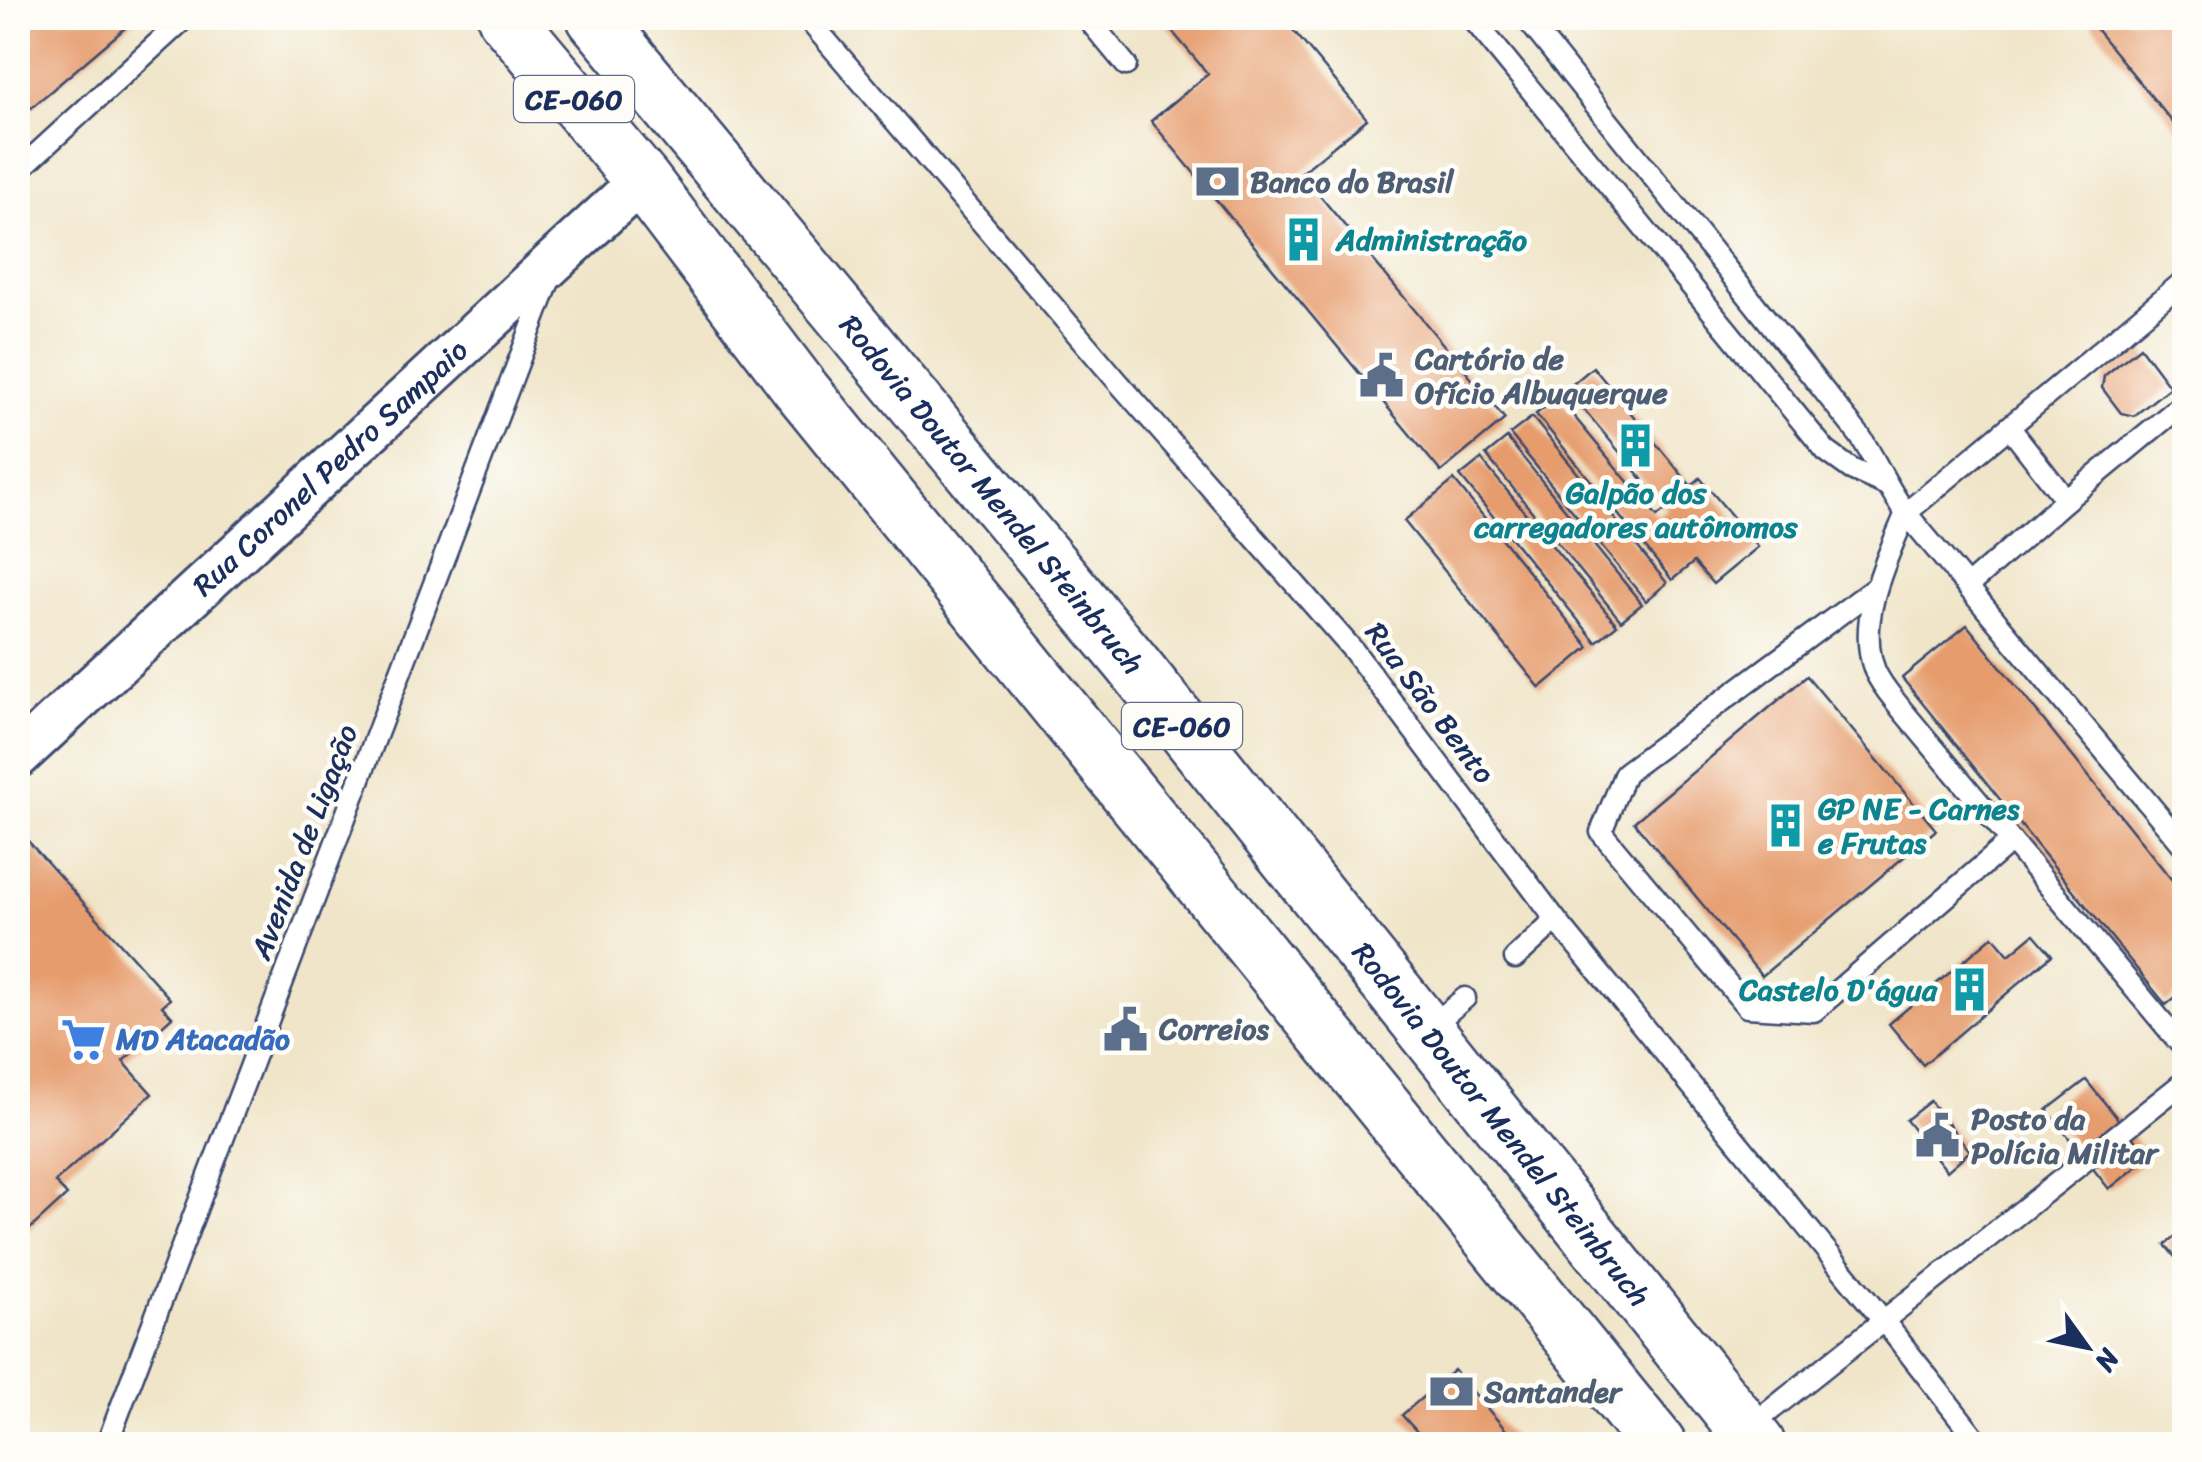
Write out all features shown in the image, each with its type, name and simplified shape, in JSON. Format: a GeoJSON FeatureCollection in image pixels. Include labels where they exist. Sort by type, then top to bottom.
{"type":"FeatureCollection","features":[{"type":"Feature","properties":{"kind":"highway","name":"CE-060"},"geometry":{"type":"LineString","coordinates":[[506,18],[642,180],[800,388],[1658,1444]]}},
{"type":"Feature","properties":{"kind":"highway","name":"Rodovia Doutor Mendel Steinbruch"},"geometry":{"type":"LineString","coordinates":[[595,18],[1131,662],[1446,1014],[1751,1437]]}},
{"type":"Feature","properties":{"kind":"street","name":"Rua Coronel Pedro Sampaio"},"geometry":{"type":"LineString","coordinates":[[18,756],[642,180]]}},
{"type":"Feature","properties":{"kind":"lane"},"geometry":{"type":"LineString","coordinates":[[18,171],[184,18]]}},
{"type":"Feature","properties":{"kind":"lane","name":"Rua São Bento"},"geometry":{"type":"LineString","coordinates":[[807,18],[1354,650],[1556,920],[1884,1320],[1980,1444]]}},
{"type":"Feature","properties":{"kind":"lane"},"geometry":{"type":"LineString","coordinates":[[1087,18],[1126,65]]}},
{"type":"Feature","properties":{"kind":"lane"},"geometry":{"type":"LineString","coordinates":[[1472,18],[1826,452],[1851,470],[1884,484]]}},
{"type":"Feature","properties":{"kind":"lane"},"geometry":{"type":"LineString","coordinates":[[1526,18],[1860,436],[1875,459],[1884,484],[1906,513],[2184,846]]}},
{"type":"Feature","properties":{"kind":"lane","name":"Avenida de Ligação"},"geometry":{"type":"LineString","coordinates":[[107,1444],[558,260]]}},
{"type":"Feature","properties":{"kind":"lane"},"geometry":{"type":"LineString","coordinates":[[2184,282],[1906,513],[1874,588],[1870,641],[1875,671],[1902,710],[2184,1048]]}},
{"type":"Feature","properties":{"kind":"lane"},"geometry":{"type":"LineString","coordinates":[[1969,585],[2184,403]]}},
{"type":"Feature","properties":{"kind":"lane"},"geometry":{"type":"LineString","coordinates":[[2010,428],[2066,500]]}},
{"type":"Feature","properties":{"kind":"lane"},"geometry":{"type":"LineString","coordinates":[[1874,588],[1625,773],[1602,832],[1747,1007],[1814,1010],[2011,841]]}},
{"type":"Feature","properties":{"kind":"lane"},"geometry":{"type":"LineString","coordinates":[[1515,958],[1556,920]]}},
{"type":"Feature","properties":{"kind":"lane"},"geometry":{"type":"LineString","coordinates":[[1751,1437],[1884,1320],[2184,1082]]}},
{"type":"Feature","properties":{"kind":"building"},"geometry":{"type":"Polygon","coordinates":[[[18,18],[137,18],[18,119],[18,18]]]}},
{"type":"Feature","properties":{"kind":"building","name":"Administração"},"geometry":{"type":"Polygon","coordinates":[[[1161,18],[1283,18],[1367,119],[1301,173],[1505,419],[1441,472],[1151,121],[1208,74],[1161,18]]]}},
{"type":"Feature","properties":{"kind":"building"},"geometry":{"type":"Polygon","coordinates":[[[2087,18],[2184,18],[2184,136],[2087,18]]]}},
{"type":"Feature","properties":{"kind":"building"},"geometry":{"type":"Polygon","coordinates":[[[2140,347],[2170,387],[2134,416],[2121,413],[2102,388],[2104,376],[2140,347]]]}},
{"type":"Feature","properties":{"kind":"building","name":"Galpão dos carregadores autônomos"},"geometry":{"type":"Polygon","coordinates":[[[1593,367],[1691,486],[1700,478],[1758,547],[1713,584],[1694,562],[1672,580],[1536,414],[1558,397],[1657,517],[1667,509],[1567,389],[1593,367]]]}},
{"type":"Feature","properties":{"kind":"building","name":"Galpão dos carregadores autônomos"},"geometry":{"type":"Polygon","coordinates":[[[1532,417],[1667,583],[1646,601],[1510,434],[1532,417]]]}},
{"type":"Feature","properties":{"kind":"building","name":"Galpão dos carregadores autônomos"},"geometry":{"type":"Polygon","coordinates":[[[1507,438],[1642,604],[1621,621],[1486,455],[1507,438]]]}},
{"type":"Feature","properties":{"kind":"building","name":"Galpão dos carregadores autônomos"},"geometry":{"type":"Polygon","coordinates":[[[1481,459],[1617,625],[1596,642],[1460,476],[1481,459]]]}},
{"type":"Feature","properties":{"kind":"building","name":"Galpão dos carregadores autônomos"},"geometry":{"type":"Polygon","coordinates":[[[1454,480],[1589,647],[1540,688],[1404,521],[1454,480]]]}},
{"type":"Feature","properties":{"kind":"building"},"geometry":{"type":"Polygon","coordinates":[[[1967,625],[2184,895],[2184,990],[2166,1005],[1902,678],[1967,625]]]}},
{"type":"Feature","properties":{"kind":"building","name":"GP NE - Carnes e Frutas"},"geometry":{"type":"Polygon","coordinates":[[[1807,676],[1936,830],[1762,976],[1634,822],[1807,676]]]}},
{"type":"Feature","properties":{"kind":"building","name":"MD Atacadão"},"geometry":{"type":"Polygon","coordinates":[[[18,834],[170,999],[162,1006],[172,1017],[123,1061],[152,1094],[55,1182],[67,1195],[18,1240],[18,834]]]}},
{"type":"Feature","properties":{"kind":"building","name":"Castelo D'água"},"geometry":{"type":"Polygon","coordinates":[[[2034,934],[2052,955],[1923,1065],[1889,1024],[1993,936],[2009,955],[2034,934]]]}},
{"type":"Feature","properties":{"kind":"building"},"geometry":{"type":"Polygon","coordinates":[[[2086,1080],[2149,1157],[2109,1189],[2047,1110],[2086,1080]]]}},
{"type":"Feature","properties":{"kind":"building","name":"Posto da Polícia Militar"},"geometry":{"type":"Polygon","coordinates":[[[1930,1101],[1970,1151],[1947,1171],[1906,1120],[1930,1101]]]}},
{"type":"Feature","properties":{"kind":"building"},"geometry":{"type":"Polygon","coordinates":[[[2184,1229],[2184,1268],[2165,1245],[2184,1229]]]}},
{"type":"Feature","properties":{"kind":"building","name":"Santander"},"geometry":{"type":"Polygon","coordinates":[[[1454,1370],[1518,1444],[1428,1444],[1402,1415],[1454,1370]]]}},
{"type":"Feature","properties":{"kind":"place","name":"Banco do Brasil"},"geometry":{"type":"Point","coordinates":[1217,182]}},
{"type":"Feature","properties":{"kind":"place","name":"Administração"},"geometry":{"type":"Point","coordinates":[1303,240]}},
{"type":"Feature","properties":{"kind":"place","name":"Cartório de Ofício Albuquerque"},"geometry":{"type":"Point","coordinates":[1382,376]}},
{"type":"Feature","properties":{"kind":"place","name":"Galpão dos carregadores autônomos"},"geometry":{"type":"Point","coordinates":[1636,446]}},
{"type":"Feature","properties":{"kind":"place","name":"GP NE - Carnes e Frutas"},"geometry":{"type":"Point","coordinates":[1785,826]}},
{"type":"Feature","properties":{"kind":"place","name":"Castelo D'água"},"geometry":{"type":"Point","coordinates":[1970,990]}},
{"type":"Feature","properties":{"kind":"place","name":"Correios"},"geometry":{"type":"Point","coordinates":[1126,1029]}},
{"type":"Feature","properties":{"kind":"place","name":"MD Atacadão"},"geometry":{"type":"Point","coordinates":[83,1039]}},
{"type":"Feature","properties":{"kind":"place","name":"Posto da Polícia Militar"},"geometry":{"type":"Point","coordinates":[1938,1136]}},
{"type":"Feature","properties":{"kind":"place","name":"Santander"},"geometry":{"type":"Point","coordinates":[1451,1392]}}]}
